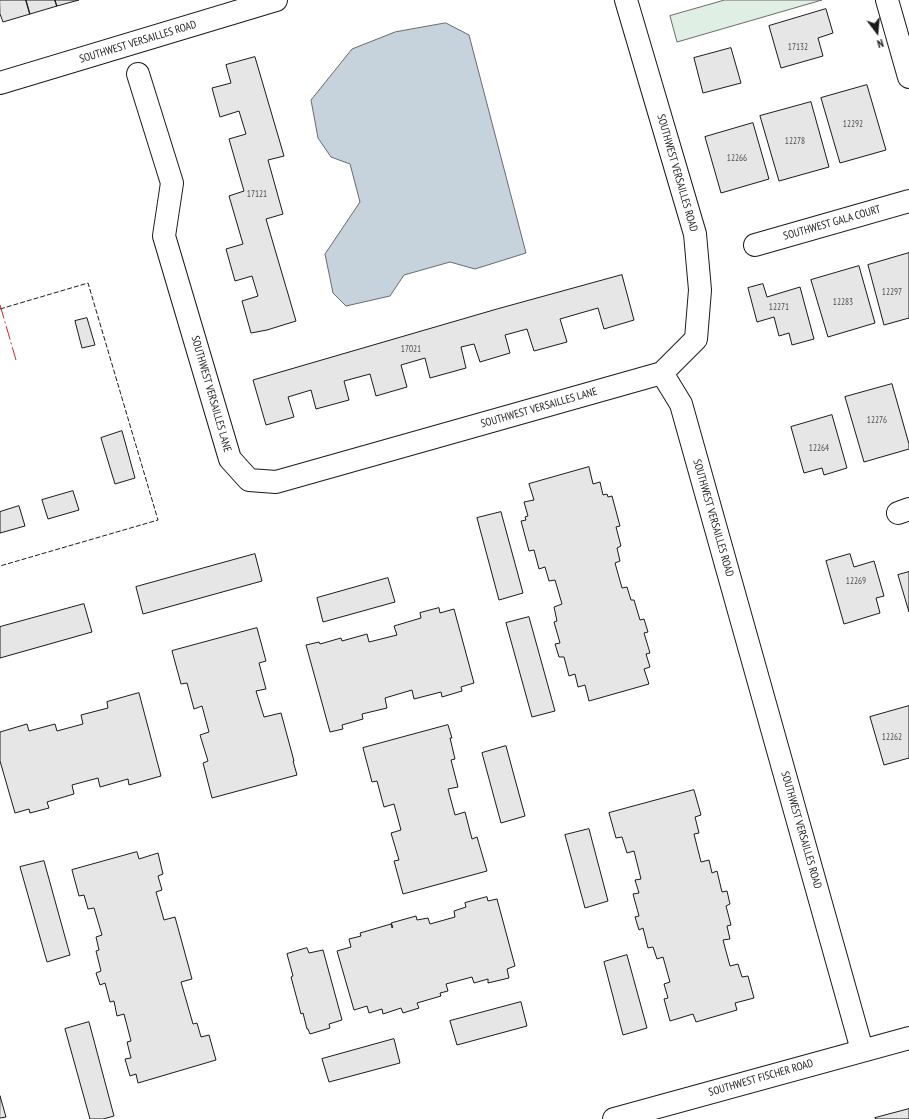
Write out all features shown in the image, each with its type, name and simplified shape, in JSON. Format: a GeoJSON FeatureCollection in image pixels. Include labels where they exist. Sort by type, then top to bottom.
{"type":"FeatureCollection","features":[{"type":"Feature","properties":{"kind":"street","name":"SOUTHWEST VERSAILLES ROAD"},"geometry":{"type":"LineString","coordinates":[[0,83],[276,0]]}},
{"type":"Feature","properties":{"kind":"street","name":"SOUTHWEST VERSAILLES ROAD"},"geometry":{"type":"LineString","coordinates":[[626,0],[695,234],[700,290],[696,338],[662,373],[681,404],[862,1050]]}},
{"type":"Feature","properties":{"kind":"street"},"geometry":{"type":"LineString","coordinates":[[887,0],[909,77]]}},
{"type":"Feature","properties":{"kind":"street","name":"SOUTHWEST VERSAILLES LANE"},"geometry":{"type":"LineString","coordinates":[[138,74],[172,183],[164,236],[230,459],[249,480],[276,482],[662,373]]}},
{"type":"Feature","properties":{"kind":"street","name":"SOUTHWEST GALA COURT"},"geometry":{"type":"LineString","coordinates":[[755,245],[909,201]]}},
{"type":"Feature","properties":{"kind":"street","name":"SOUTHWEST FISCHER ROAD"},"geometry":{"type":"LineString","coordinates":[[614,1119],[909,1038]]}},
{"type":"Feature","properties":{"kind":"green space"},"geometry":{"type":"Polygon","coordinates":[[[725,0],[822,0],[677,42],[670,16],[725,0]]]}},
{"type":"Feature","properties":{"kind":"shaded area"},"geometry":{"type":"Polygon","coordinates":[[[446,23],[469,35],[526,253],[475,269],[450,262],[404,275],[390,296],[346,306],[333,293],[325,254],[360,202],[350,164],[331,157],[318,138],[311,100],[352,49],[395,32],[446,23]]]}},
{"type":"Feature","properties":{"kind":"building"},"geometry":{"type":"Polygon","coordinates":[[[0,0],[26,0],[30,14],[3,22],[0,14],[0,0]]]}},
{"type":"Feature","properties":{"kind":"building"},"geometry":{"type":"Polygon","coordinates":[[[26,0],[55,0],[57,6],[30,14],[26,0]]]}},
{"type":"Feature","properties":{"kind":"building"},"geometry":{"type":"Polygon","coordinates":[[[55,0],[79,0],[57,6],[55,0]]]}},
{"type":"Feature","properties":{"kind":"building"},"geometry":{"type":"Polygon","coordinates":[[[826,9],[833,33],[818,38],[823,56],[781,68],[769,26],[826,9]]]}},
{"type":"Feature","properties":{"kind":"building"},"geometry":{"type":"Polygon","coordinates":[[[731,48],[741,83],[703,93],[694,58],[731,48]]]}},
{"type":"Feature","properties":{"kind":"building"},"geometry":{"type":"Polygon","coordinates":[[[255,57],[284,156],[268,160],[283,214],[266,219],[296,321],[267,330],[251,333],[242,301],[258,296],[252,276],[235,281],[226,249],[243,244],[229,196],[244,191],[229,139],[246,134],[239,111],[220,117],[212,88],[231,83],[226,65],[255,57]]]}},
{"type":"Feature","properties":{"kind":"building"},"geometry":{"type":"Polygon","coordinates":[[[867,85],[886,150],[840,163],[821,98],[867,85]]]}},
{"type":"Feature","properties":{"kind":"building"},"geometry":{"type":"Polygon","coordinates":[[[811,102],[829,167],[779,181],[760,116],[811,102]]]}},
{"type":"Feature","properties":{"kind":"building"},"geometry":{"type":"Polygon","coordinates":[[[753,123],[769,179],[721,193],[705,137],[753,123]]]}},
{"type":"Feature","properties":{"kind":"building"},"geometry":{"type":"Polygon","coordinates":[[[909,253],[909,318],[884,325],[868,265],[909,253]]]}},
{"type":"Feature","properties":{"kind":"building"},"geometry":{"type":"Polygon","coordinates":[[[859,266],[875,323],[828,337],[811,280],[859,266]]]}},
{"type":"Feature","properties":{"kind":"building"},"geometry":{"type":"Polygon","coordinates":[[[622,275],[634,320],[604,329],[598,308],[560,319],[567,342],[534,351],[527,329],[505,335],[510,353],[480,362],[474,344],[461,347],[466,368],[430,378],[425,358],[401,365],[407,387],[376,396],[370,374],[344,381],[349,400],[316,409],[311,390],[288,397],[294,417],[266,425],[253,380],[497,309],[622,275]]]}},
{"type":"Feature","properties":{"kind":"building"},"geometry":{"type":"Polygon","coordinates":[[[763,284],[767,297],[800,287],[814,339],[792,345],[789,333],[779,336],[774,317],[757,322],[748,288],[763,284]]]}},
{"type":"Feature","properties":{"kind":"building"},"geometry":{"type":"Polygon","coordinates":[[[87,318],[95,345],[82,348],[75,321],[87,318]]]}},
{"type":"Feature","properties":{"kind":"building"},"geometry":{"type":"Polygon","coordinates":[[[892,384],[909,444],[909,449],[864,462],[845,397],[892,384]]]}},
{"type":"Feature","properties":{"kind":"building"},"geometry":{"type":"Polygon","coordinates":[[[832,415],[847,468],[824,475],[822,468],[804,473],[791,427],[832,415]]]}},
{"type":"Feature","properties":{"kind":"building"},"geometry":{"type":"Polygon","coordinates":[[[122,431],[135,478],[115,484],[101,438],[122,431]]]}},
{"type":"Feature","properties":{"kind":"building"},"geometry":{"type":"Polygon","coordinates":[[[589,467],[593,484],[600,482],[603,495],[607,494],[608,497],[612,496],[620,526],[616,527],[621,546],[617,548],[620,561],[615,563],[622,588],[627,587],[631,600],[634,600],[640,620],[644,619],[648,632],[644,633],[650,653],[646,654],[650,667],[644,669],[649,684],[589,701],[585,685],[578,687],[575,674],[569,676],[564,657],[559,657],[555,644],[560,643],[554,622],[557,621],[554,607],[562,604],[555,580],[549,581],[545,567],[539,569],[534,550],[529,551],[521,521],[526,520],[525,517],[528,516],[524,502],[534,500],[529,484],[589,467]]]}},
{"type":"Feature","properties":{"kind":"building"},"geometry":{"type":"Polygon","coordinates":[[[73,491],[79,510],[48,519],[42,500],[73,491]]]}},
{"type":"Feature","properties":{"kind":"building"},"geometry":{"type":"Polygon","coordinates":[[[19,506],[25,526],[0,533],[0,512],[19,506]]]}},
{"type":"Feature","properties":{"kind":"building"},"geometry":{"type":"Polygon","coordinates":[[[501,512],[523,593],[499,600],[477,518],[501,512]]]}},
{"type":"Feature","properties":{"kind":"building"},"geometry":{"type":"Polygon","coordinates":[[[255,554],[262,581],[143,614],[136,587],[255,554]]]}},
{"type":"Feature","properties":{"kind":"building"},"geometry":{"type":"Polygon","coordinates":[[[850,554],[854,567],[874,561],[884,596],[876,598],[880,613],[844,624],[826,561],[850,554]]]}},
{"type":"Feature","properties":{"kind":"building"},"geometry":{"type":"Polygon","coordinates":[[[909,572],[909,612],[898,575],[909,572]]]}},
{"type":"Feature","properties":{"kind":"building"},"geometry":{"type":"Polygon","coordinates":[[[388,578],[395,602],[323,622],[317,598],[388,578]]]}},
{"type":"Feature","properties":{"kind":"building"},"geometry":{"type":"Polygon","coordinates":[[[84,604],[92,632],[0,658],[0,627],[84,604]]]}},
{"type":"Feature","properties":{"kind":"building"},"geometry":{"type":"Polygon","coordinates":[[[439,608],[440,613],[454,609],[474,683],[461,687],[462,691],[442,697],[441,692],[414,699],[412,690],[385,698],[387,708],[362,714],[363,719],[342,725],[343,729],[330,732],[306,645],[319,642],[320,644],[341,638],[342,641],[367,634],[369,642],[397,635],[394,626],[421,618],[420,613],[439,608]]]}},
{"type":"Feature","properties":{"kind":"building"},"geometry":{"type":"Polygon","coordinates":[[[529,617],[555,711],[532,717],[506,623],[529,617]]]}},
{"type":"Feature","properties":{"kind":"building"},"geometry":{"type":"Polygon","coordinates":[[[257,628],[266,661],[259,663],[266,689],[256,691],[264,717],[281,713],[297,775],[212,798],[203,763],[208,761],[200,735],[209,732],[202,706],[194,709],[187,683],[181,684],[172,651],[257,628]]]}},
{"type":"Feature","properties":{"kind":"building"},"geometry":{"type":"Polygon","coordinates":[[[139,693],[161,776],[129,785],[128,779],[100,787],[98,778],[72,785],[74,794],[47,802],[49,808],[30,813],[29,809],[15,813],[0,761],[0,732],[27,724],[29,731],[55,724],[57,731],[83,724],[81,715],[108,708],[107,702],[139,693]]]}},
{"type":"Feature","properties":{"kind":"building"},"geometry":{"type":"Polygon","coordinates":[[[909,706],[909,758],[884,765],[870,717],[909,706]]]}},
{"type":"Feature","properties":{"kind":"building"},"geometry":{"type":"Polygon","coordinates":[[[448,725],[452,738],[450,738],[455,759],[451,760],[458,787],[448,789],[455,815],[465,812],[472,839],[477,837],[487,871],[403,894],[394,861],[399,860],[391,833],[401,830],[394,804],[384,807],[377,781],[372,782],[363,748],[448,725]]]}},
{"type":"Feature","properties":{"kind":"building"},"geometry":{"type":"Polygon","coordinates":[[[506,746],[525,816],[501,823],[482,753],[506,746]]]}},
{"type":"Feature","properties":{"kind":"building"},"geometry":{"type":"Polygon","coordinates":[[[694,790],[701,815],[695,817],[699,833],[694,834],[701,862],[709,860],[712,873],[717,871],[722,892],[727,891],[730,904],[726,906],[731,925],[727,926],[730,939],[723,940],[730,966],[738,964],[742,977],[748,976],[754,998],[735,1003],[737,1010],[696,1022],[693,1014],[670,1021],[664,999],[668,998],[664,984],[670,982],[663,957],[657,959],[653,947],[648,948],[643,928],[639,930],[635,917],[639,916],[633,894],[639,893],[635,880],[641,879],[634,851],[627,853],[622,837],[616,838],[609,813],[694,790]]]}},
{"type":"Feature","properties":{"kind":"building"},"geometry":{"type":"Polygon","coordinates":[[[589,829],[608,901],[585,908],[565,835],[589,829]]]}},
{"type":"Feature","properties":{"kind":"building"},"geometry":{"type":"Polygon","coordinates":[[[137,852],[139,859],[158,853],[163,874],[158,876],[162,890],[156,892],[164,920],[175,917],[192,979],[181,982],[193,1024],[197,1023],[201,1037],[209,1035],[216,1060],[138,1083],[136,1074],[130,1076],[125,1059],[131,1058],[127,1042],[131,1041],[124,1014],[117,1016],[114,1001],[110,1002],[105,983],[100,985],[96,973],[101,971],[96,951],[99,950],[96,937],[102,935],[94,908],[88,909],[84,895],[79,896],[72,870],[137,852]]]}},
{"type":"Feature","properties":{"kind":"building"},"geometry":{"type":"Polygon","coordinates":[[[44,861],[70,955],[47,962],[20,867],[44,861]]]}},
{"type":"Feature","properties":{"kind":"building"},"geometry":{"type":"Polygon","coordinates":[[[487,897],[488,901],[497,899],[515,966],[507,969],[509,978],[488,983],[488,979],[474,983],[472,977],[446,984],[448,991],[440,993],[441,996],[417,1003],[419,1008],[403,1013],[401,1008],[383,1014],[382,1009],[369,1013],[367,1006],[354,1010],[337,951],[351,947],[349,939],[361,936],[360,933],[391,924],[392,928],[391,923],[416,916],[417,920],[428,918],[430,924],[455,917],[454,911],[466,907],[465,903],[487,897]]]}},
{"type":"Feature","properties":{"kind":"building"},"geometry":{"type":"Polygon","coordinates":[[[307,948],[309,953],[323,950],[342,1020],[329,1024],[330,1028],[310,1034],[307,1029],[303,1013],[301,1014],[291,977],[293,976],[287,954],[307,948]]]}},
{"type":"Feature","properties":{"kind":"building"},"geometry":{"type":"Polygon","coordinates":[[[627,955],[647,1028],[623,1035],[604,962],[627,955]]]}},
{"type":"Feature","properties":{"kind":"building"},"geometry":{"type":"Polygon","coordinates":[[[521,1002],[527,1026],[457,1045],[450,1021],[521,1002]]]}},
{"type":"Feature","properties":{"kind":"building"},"geometry":{"type":"Polygon","coordinates":[[[89,1022],[114,1116],[103,1119],[90,1119],[65,1029],[89,1022]]]}},
{"type":"Feature","properties":{"kind":"building"},"geometry":{"type":"Polygon","coordinates":[[[394,1039],[400,1063],[329,1082],[322,1059],[394,1039]]]}},
{"type":"Feature","properties":{"kind":"building"},"geometry":{"type":"Polygon","coordinates":[[[0,1096],[6,1117],[0,1118],[0,1096]]]}},
{"type":"Feature","properties":{"kind":"building"},"geometry":{"type":"Polygon","coordinates":[[[909,1109],[909,1119],[875,1118],[909,1109]]]}},
{"type":"Feature","properties":{"kind":"fence"},"geometry":{"type":"LineString","coordinates":[[0,309],[88,283],[158,520],[0,566]]}},
{"type":"Feature","properties":{"kind":"power"},"geometry":{"type":"LineString","coordinates":[[0,305],[16,360]]}}]}
